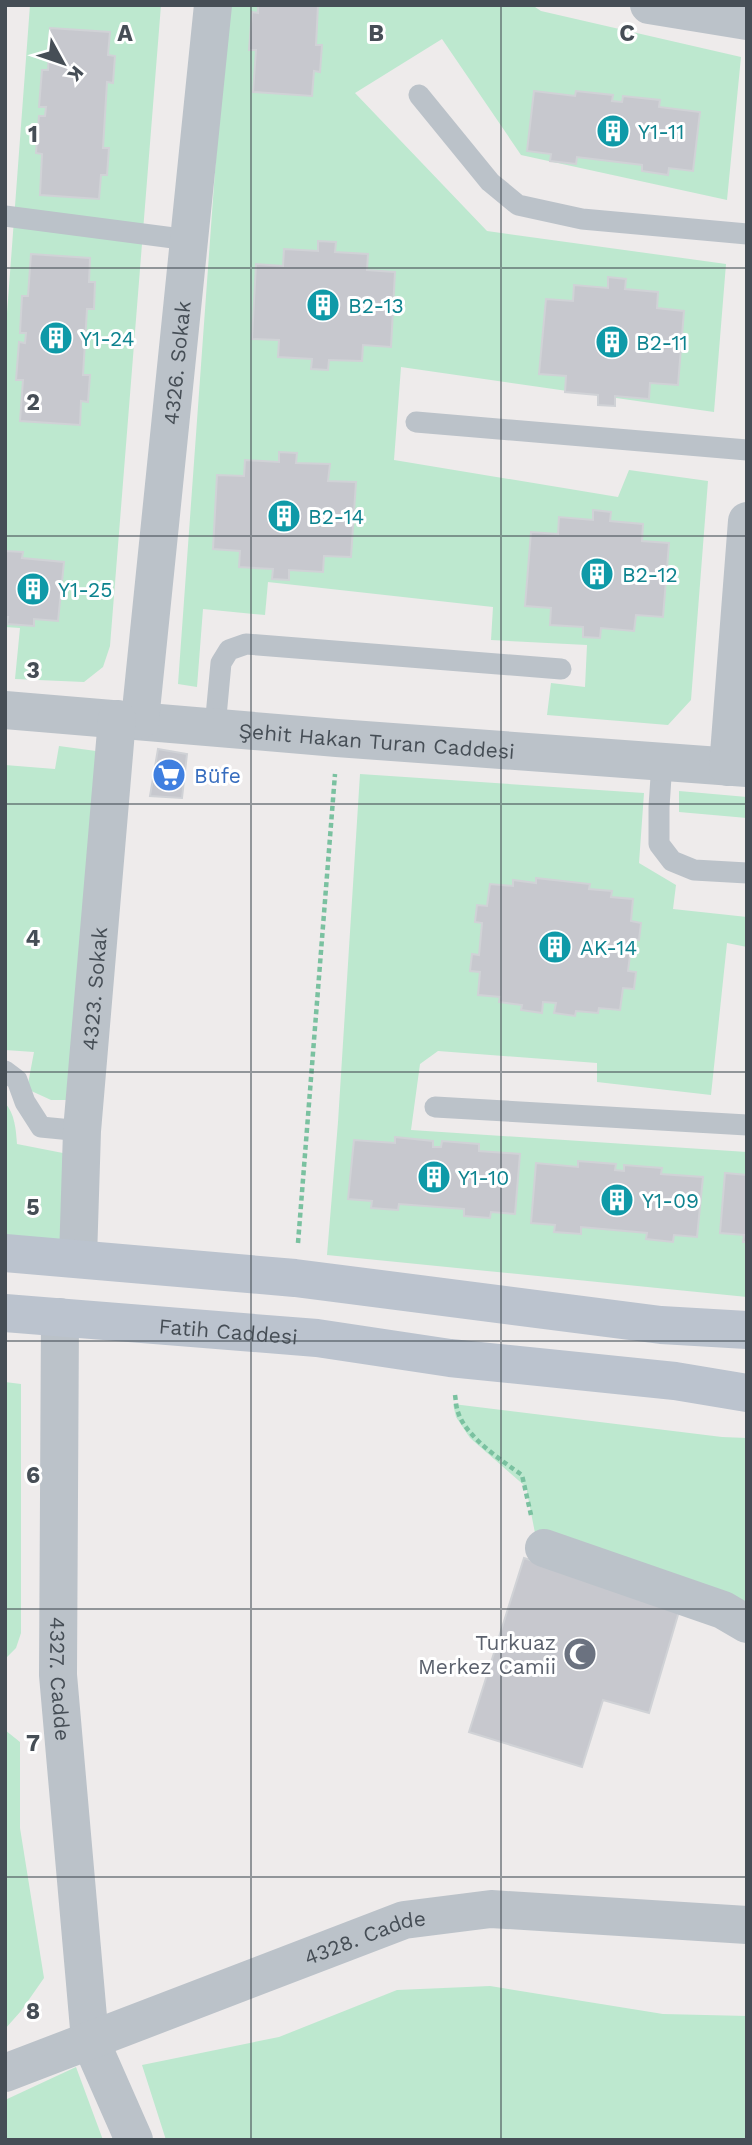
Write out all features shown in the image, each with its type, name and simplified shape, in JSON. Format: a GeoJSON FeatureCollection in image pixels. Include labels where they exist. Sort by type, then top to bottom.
{"type":"FeatureCollection","features":[{"type":"Feature","properties":{"kind":"street","name":"4326. Sokak"},"geometry":{"type":"LineString","coordinates":[[128,719],[189,240],[213,5]]}},
{"type":"Feature","properties":{"kind":"street"},"geometry":{"type":"LineString","coordinates":[[649,5],[747,21]]}},
{"type":"Feature","properties":{"kind":"street"},"geometry":{"type":"LineString","coordinates":[[737,768],[747,521]]}},
{"type":"Feature","properties":{"kind":"street","name":"Şehit Hakan Turan Caddesi"},"geometry":{"type":"LineString","coordinates":[[5,710],[737,768]]}},
{"type":"Feature","properties":{"kind":"street","name":"4323. Sokak"},"geometry":{"type":"LineString","coordinates":[[78,1258],[82,1131],[128,719]]}},
{"type":"Feature","properties":{"kind":"street"},"geometry":{"type":"LineString","coordinates":[[5,1253],[295,1278],[662,1325],[747,1330]]}},
{"type":"Feature","properties":{"kind":"street","name":"Fatih Caddesi"},"geometry":{"type":"LineString","coordinates":[[5,1312],[317,1338],[450,1358],[675,1381],[747,1393]]}},
{"type":"Feature","properties":{"kind":"street","name":"4327. Cadde"},"geometry":{"type":"LineString","coordinates":[[60,1317],[58,1675],[90,2039],[134,2140]]}},
{"type":"Feature","properties":{"kind":"street"},"geometry":{"type":"LineString","coordinates":[[544,1548],[723,1610],[747,1624]]}},
{"type":"Feature","properties":{"kind":"street","name":"4328. Cadde"},"geometry":{"type":"LineString","coordinates":[[5,2073],[404,1920],[491,1909],[747,1925]]}},
{"type":"Feature","properties":{"kind":"lane"},"geometry":{"type":"LineString","coordinates":[[419,94],[490,182],[518,205],[582,219],[747,234]]}},
{"type":"Feature","properties":{"kind":"lane"},"geometry":{"type":"LineString","coordinates":[[5,216],[189,240]]}},
{"type":"Feature","properties":{"kind":"lane"},"geometry":{"type":"LineString","coordinates":[[416,422],[747,450]]}},
{"type":"Feature","properties":{"kind":"lane"},"geometry":{"type":"LineString","coordinates":[[215,727],[220,663],[229,650],[246,644],[561,669]]}},
{"type":"Feature","properties":{"kind":"lane"},"geometry":{"type":"LineString","coordinates":[[662,762],[659,844],[672,861],[694,870],[747,873]]}},
{"type":"Feature","properties":{"kind":"lane"},"geometry":{"type":"LineString","coordinates":[[5,1071],[17,1080],[25,1102],[41,1128],[82,1131]]}},
{"type":"Feature","properties":{"kind":"lane"},"geometry":{"type":"LineString","coordinates":[[435,1107],[747,1125]]}},
{"type":"Feature","properties":{"kind":"path"},"geometry":{"type":"LineString","coordinates":[[295,1278],[337,738]]}},
{"type":"Feature","properties":{"kind":"path"},"geometry":{"type":"LineString","coordinates":[[450,1358],[458,1413],[469,1431],[522,1475],[528,1508],[544,1548]]}},
{"type":"Feature","properties":{"kind":"green space"},"geometry":{"type":"Polygon","coordinates":[[[30,5],[161,5],[110,646],[103,667],[84,682],[15,679],[20,628],[5,627],[5,340],[30,5]]]}},
{"type":"Feature","properties":{"kind":"green space"},"geometry":{"type":"Polygon","coordinates":[[[227,5],[532,5],[541,11],[741,57],[727,200],[521,155],[442,39],[355,93],[487,231],[726,264],[714,412],[401,367],[394,460],[618,497],[629,470],[708,481],[691,700],[668,725],[547,715],[551,683],[585,687],[587,645],[491,640],[493,607],[268,582],[265,615],[203,609],[197,687],[178,684],[227,5]]]}},
{"type":"Feature","properties":{"kind":"green space"},"geometry":{"type":"Polygon","coordinates":[[[59,746],[96,751],[73,1100],[51,1100],[27,1089],[34,1052],[5,1050],[5,765],[55,769],[59,746]]]}},
{"type":"Feature","properties":{"kind":"green space"},"geometry":{"type":"Polygon","coordinates":[[[360,774],[644,793],[639,863],[676,885],[673,909],[747,917],[747,947],[727,943],[711,1095],[597,1082],[597,1063],[438,1051],[420,1064],[411,1130],[747,1152],[747,1297],[327,1255],[360,774]]]}},
{"type":"Feature","properties":{"kind":"green space"},"geometry":{"type":"Polygon","coordinates":[[[679,791],[747,797],[747,818],[679,812],[679,791]]]}},
{"type":"Feature","properties":{"kind":"green space"},"geometry":{"type":"Polygon","coordinates":[[[5,1103],[13,1117],[17,1144],[68,1154],[62,1246],[5,1241],[5,1103]]]}},
{"type":"Feature","properties":{"kind":"green space"},"geometry":{"type":"Polygon","coordinates":[[[5,1382],[21,1384],[21,1633],[16,1648],[5,1659],[5,1382]]]}},
{"type":"Feature","properties":{"kind":"green space"},"geometry":{"type":"Polygon","coordinates":[[[453,1404],[747,1438],[747,1623],[535,1533],[526,1487],[470,1438],[456,1417],[453,1404]]]}},
{"type":"Feature","properties":{"kind":"green space"},"geometry":{"type":"Polygon","coordinates":[[[5,1730],[20,1742],[20,1828],[44,1978],[5,2029],[5,1730]]]}},
{"type":"Feature","properties":{"kind":"green space"},"geometry":{"type":"Polygon","coordinates":[[[490,1986],[663,2014],[747,2016],[747,2140],[166,2140],[142,2065],[279,2037],[397,1990],[490,1986]]]}},
{"type":"Feature","properties":{"kind":"green space"},"geometry":{"type":"Polygon","coordinates":[[[76,2067],[103,2140],[5,2140],[5,2100],[76,2067]]]}},
{"type":"Feature","properties":{"kind":"building"},"geometry":{"type":"Polygon","coordinates":[[[258,5],[318,5],[316,45],[322,45],[320,72],[314,71],[312,96],[253,92],[256,50],[249,50],[252,12],[258,13],[258,5]]]}},
{"type":"Feature","properties":{"kind":"building"},"geometry":{"type":"Polygon","coordinates":[[[50,28],[110,32],[108,55],[115,56],[113,83],[107,82],[103,148],[109,148],[107,175],[101,175],[99,199],[40,195],[42,154],[36,153],[39,116],[45,116],[46,107],[39,107],[42,70],[48,70],[50,28]]]}},
{"type":"Feature","properties":{"kind":"building","name":"Y1-11"},"geometry":{"type":"Polygon","coordinates":[[[534,91],[575,96],[576,91],[613,95],[612,101],[622,102],[623,96],[660,100],[659,107],[700,112],[693,171],[669,168],[668,175],[642,171],[642,165],[577,157],[576,164],[550,161],[551,154],[527,151],[534,91]]]}},
{"type":"Feature","properties":{"kind":"building","name":"B2-13"},"geometry":{"type":"Polygon","coordinates":[[[318,241],[336,242],[335,252],[368,254],[367,270],[395,272],[391,347],[363,345],[362,361],[329,360],[328,370],[311,369],[312,359],[278,357],[279,340],[252,339],[256,264],[283,266],[284,249],[318,251],[318,241]]]}},
{"type":"Feature","properties":{"kind":"building","name":"Y1-24"},"geometry":{"type":"Polygon","coordinates":[[[31,254],[90,258],[89,282],[95,282],[94,309],[87,309],[83,375],[90,375],[88,402],[81,401],[80,425],[20,421],[23,380],[16,380],[19,342],[25,343],[26,333],[20,333],[22,296],[28,296],[31,254]]]}},
{"type":"Feature","properties":{"kind":"building","name":"B2-11"},"geometry":{"type":"Polygon","coordinates":[[[608,277],[626,279],[625,289],[658,292],[657,308],[684,311],[678,385],[650,383],[649,399],[615,396],[615,406],[598,405],[598,395],[565,392],[566,376],[539,374],[546,299],[573,301],[574,285],[608,288],[608,277]]]}},
{"type":"Feature","properties":{"kind":"building","name":"B2-14"},"geometry":{"type":"Polygon","coordinates":[[[279,452],[297,453],[296,463],[330,464],[328,481],[356,482],[351,557],[324,556],[323,572],[289,570],[289,580],[272,579],[273,569],[239,567],[240,551],[213,549],[217,475],[244,476],[245,460],[279,462],[279,452]]]}},
{"type":"Feature","properties":{"kind":"building","name":"B2-12"},"geometry":{"type":"Polygon","coordinates":[[[593,510],[611,512],[610,521],[643,524],[642,541],[669,543],[663,617],[636,615],[634,631],[601,628],[600,638],[583,637],[583,627],[550,625],[551,608],[525,606],[531,532],[558,534],[559,517],[593,520],[593,510]]]}},
{"type":"Feature","properties":{"kind":"building","name":"Y1-25"},"geometry":{"type":"Polygon","coordinates":[[[5,551],[23,552],[22,558],[64,562],[58,621],[34,619],[34,626],[7,624],[5,551]]]}},
{"type":"Feature","properties":{"kind":"building","name":"Büfe"},"geometry":{"type":"Polygon","coordinates":[[[158,749],[187,754],[182,798],[150,796],[158,749]]]}},
{"type":"Feature","properties":{"kind":"building","name":"AK-14"},"geometry":{"type":"Polygon","coordinates":[[[536,878],[590,884],[589,889],[612,891],[611,897],[633,899],[631,921],[641,923],[639,940],[632,939],[628,971],[636,972],[634,989],[623,988],[620,1010],[599,1008],[598,1013],[576,1011],[575,1016],[554,1013],[556,1003],[543,1002],[542,1013],[521,1010],[522,1005],[499,1002],[500,997],[478,995],[480,972],[470,971],[472,954],[479,955],[482,923],[475,922],[477,905],[487,906],[490,884],[513,886],[513,880],[536,883],[536,878]]]}},
{"type":"Feature","properties":{"kind":"building","name":"Y1-10"},"geometry":{"type":"Polygon","coordinates":[[[395,1137],[433,1141],[433,1147],[441,1147],[442,1141],[479,1144],[479,1151],[520,1154],[515,1214],[491,1212],[490,1218],[464,1216],[464,1209],[399,1204],[398,1210],[371,1208],[372,1201],[348,1199],[354,1140],[395,1143],[395,1137]]]}},
{"type":"Feature","properties":{"kind":"building","name":"Y1-09"},"geometry":{"type":"Polygon","coordinates":[[[578,1161],[616,1164],[615,1170],[624,1171],[624,1165],[662,1168],[661,1174],[703,1177],[697,1237],[674,1235],[673,1242],[646,1239],[647,1233],[581,1227],[581,1234],[554,1232],[555,1225],[531,1223],[536,1163],[578,1167],[578,1161]]]}},
{"type":"Feature","properties":{"kind":"building"},"geometry":{"type":"Polygon","coordinates":[[[725,1173],[747,1175],[747,1242],[743,1242],[744,1235],[720,1233],[725,1173]]]}},
{"type":"Feature","properties":{"kind":"building","name":"Turkuaz Merkez Camii"},"geometry":{"type":"Polygon","coordinates":[[[524,1558],[680,1608],[649,1713],[603,1700],[582,1767],[469,1732],[524,1558]]]}},
{"type":"Feature","properties":{"kind":"place","name":"Y1-11"},"geometry":{"type":"Point","coordinates":[613,131]}},
{"type":"Feature","properties":{"kind":"place","name":"B2-13"},"geometry":{"type":"Point","coordinates":[323,305]}},
{"type":"Feature","properties":{"kind":"place","name":"Y1-24"},"geometry":{"type":"Point","coordinates":[56,338]}},
{"type":"Feature","properties":{"kind":"place","name":"B2-11"},"geometry":{"type":"Point","coordinates":[612,342]}},
{"type":"Feature","properties":{"kind":"place","name":"B2-14"},"geometry":{"type":"Point","coordinates":[284,516]}},
{"type":"Feature","properties":{"kind":"place","name":"B2-12"},"geometry":{"type":"Point","coordinates":[597,574]}},
{"type":"Feature","properties":{"kind":"place","name":"Y1-25"},"geometry":{"type":"Point","coordinates":[33,589]}},
{"type":"Feature","properties":{"kind":"place","name":"Büfe"},"geometry":{"type":"Point","coordinates":[169,775]}},
{"type":"Feature","properties":{"kind":"place","name":"AK-14"},"geometry":{"type":"Point","coordinates":[555,947]}},
{"type":"Feature","properties":{"kind":"place","name":"Y1-10"},"geometry":{"type":"Point","coordinates":[434,1177]}},
{"type":"Feature","properties":{"kind":"place","name":"Y1-09"},"geometry":{"type":"Point","coordinates":[617,1200]}},
{"type":"Feature","properties":{"kind":"place","name":"Turkuaz Merkez Camii"},"geometry":{"type":"Point","coordinates":[580,1654]}}]}
